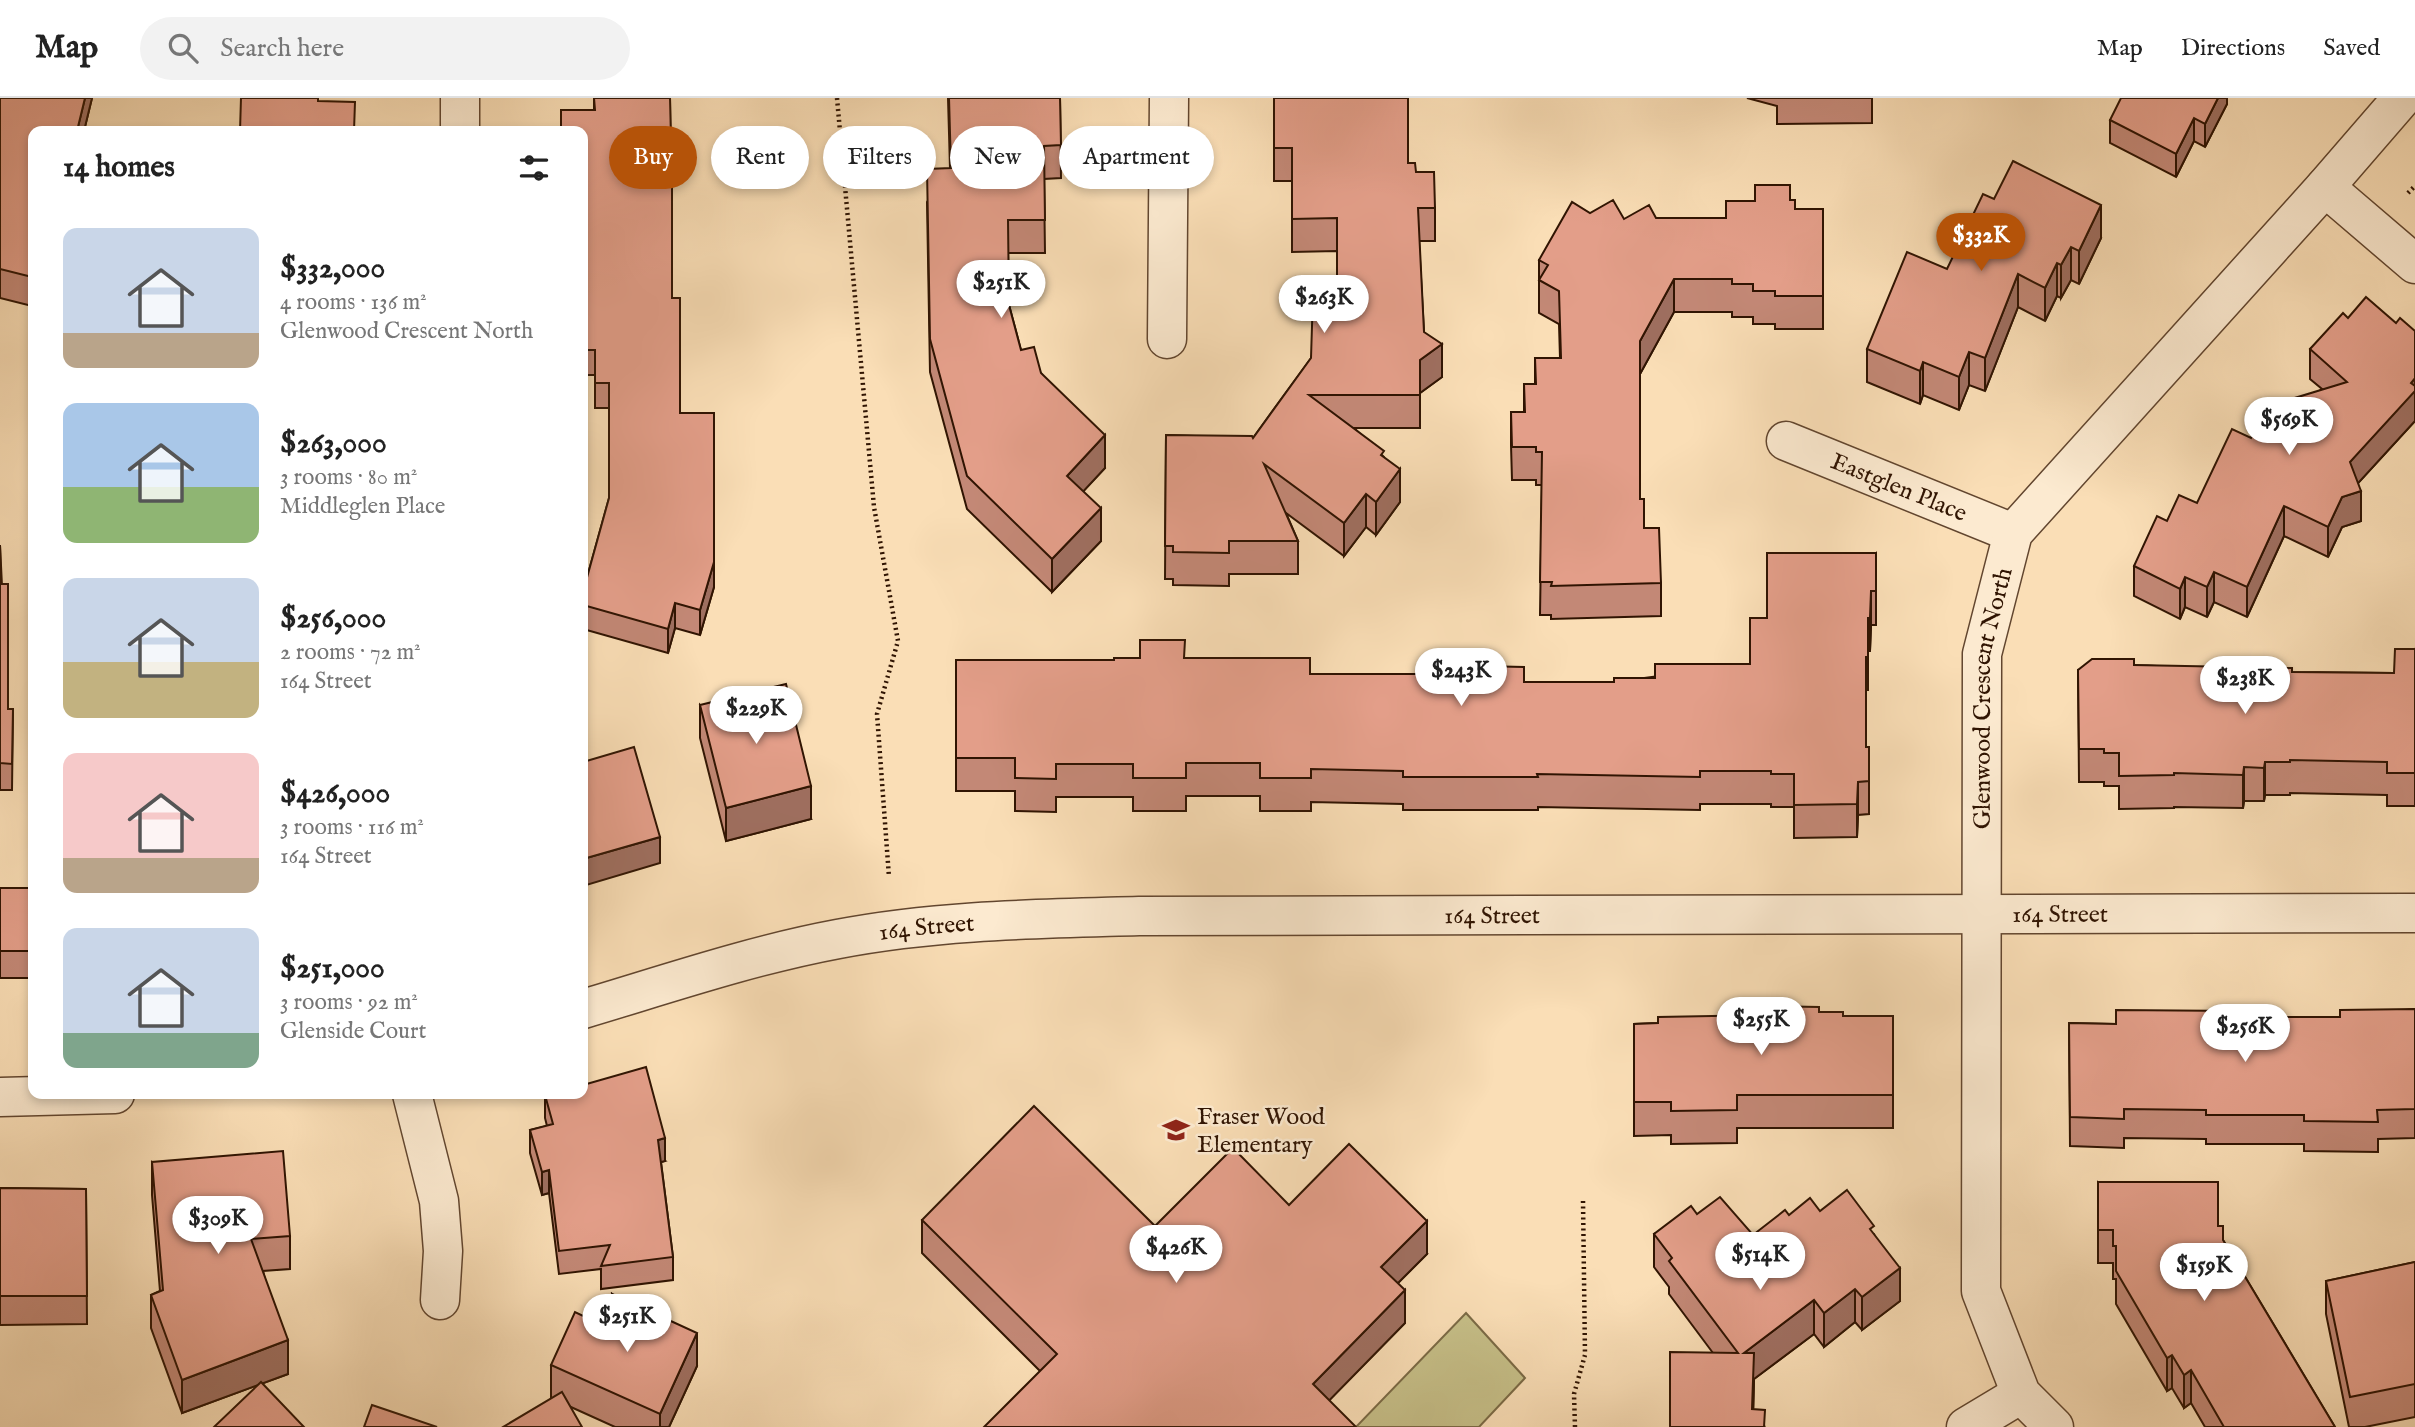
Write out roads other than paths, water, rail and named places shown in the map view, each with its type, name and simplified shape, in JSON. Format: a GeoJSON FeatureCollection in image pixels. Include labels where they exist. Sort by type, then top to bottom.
{"type":"FeatureCollection","features":[{"type":"Feature","properties":{"kind":"street"},"geometry":{"type":"LineString","coordinates":[[460,98],[460,126]]}},
{"type":"Feature","properties":{"kind":"street"},"geometry":{"type":"LineString","coordinates":[[1167,339],[1169,98]]}},
{"type":"Feature","properties":{"kind":"street","name":"Glenwood Crescent North"},"geometry":{"type":"LineString","coordinates":[[2054,1427],[2021,1394],[1981,1291],[1982,654],[2013,533],[2402,98]]}},
{"type":"Feature","properties":{"kind":"street"},"geometry":{"type":"LineString","coordinates":[[2325,187],[2415,264]]}},
{"type":"Feature","properties":{"kind":"street","name":"Eastglen Place"},"geometry":{"type":"LineString","coordinates":[[1786,441],[2013,533]]}},
{"type":"Feature","properties":{"kind":"street","name":"164 Street"},"geometry":{"type":"LineString","coordinates":[[588,1008],[784,950],[839,938],[956,923],[1139,916],[2415,914]]}},
{"type":"Feature","properties":{"kind":"street"},"geometry":{"type":"LineString","coordinates":[[0,1097],[28,1096]]}},
{"type":"Feature","properties":{"kind":"street"},"geometry":{"type":"LineString","coordinates":[[413,1099],[439,1201],[443,1251],[440,1300]]}},
{"type":"Feature","properties":{"kind":"street"},"geometry":{"type":"LineString","coordinates":[[1966,1427],[2021,1394]]}},
{"type":"Feature","properties":{"kind":"place","name":"Fraser Wood Elementary"},"geometry":{"type":"Point","coordinates":[1176,1130]}}]}
